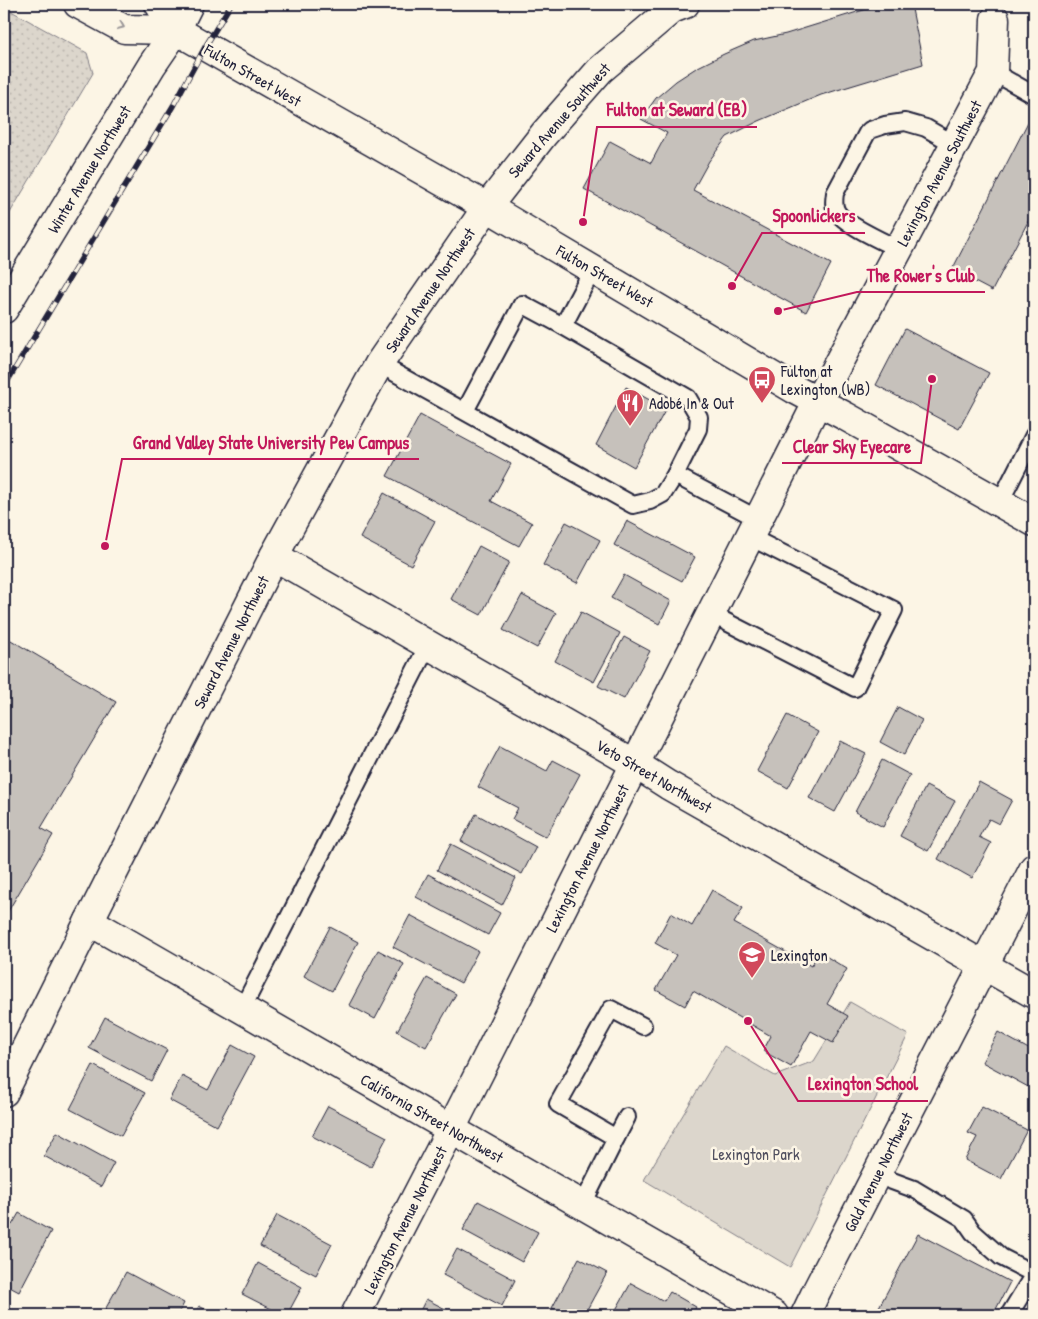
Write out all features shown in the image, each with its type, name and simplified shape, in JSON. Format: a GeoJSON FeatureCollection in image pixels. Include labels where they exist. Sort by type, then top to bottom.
{"type":"FeatureCollection","features":[{"type":"Feature","properties":{"kind":"street","name":"Fulton Street West"},"geometry":{"type":"LineString","coordinates":[[78,4],[124,29],[176,30]]}},
{"type":"Feature","properties":{"kind":"street","name":"Fulton Street West"},"geometry":{"type":"LineString","coordinates":[[159,4],[176,30],[487,207],[794,388],[1034,522]]}},
{"type":"Feature","properties":{"kind":"street","name":"Winter Avenue Northwest"},"geometry":{"type":"LineString","coordinates":[[4,309],[152,66],[176,30],[189,4]]}},
{"type":"Feature","properties":{"kind":"street","name":"Seward Avenue Southwest"},"geometry":{"type":"LineString","coordinates":[[487,207],[544,134],[600,70],[672,9],[686,4]]}},
{"type":"Feature","properties":{"kind":"street","name":"Lexington Avenue Southwest"},"geometry":{"type":"LineString","coordinates":[[818,401],[992,72],[995,19]]}},
{"type":"Feature","properties":{"kind":"street","name":"Seward Avenue Northwest"},"geometry":{"type":"LineString","coordinates":[[4,1092],[274,556],[379,364],[487,207]]}},
{"type":"Feature","properties":{"kind":"street","name":"Lexington Avenue Northwest"},"geometry":{"type":"LineString","coordinates":[[356,1315],[818,401]]}},
{"type":"Feature","properties":{"kind":"street","name":"Veto Street Northwest"},"geometry":{"type":"LineString","coordinates":[[274,556],[635,764],[668,785],[1034,994]]}},
{"type":"Feature","properties":{"kind":"street","name":"Gold Avenue Northwest"},"geometry":{"type":"LineString","coordinates":[[805,1315],[1034,868]]}},
{"type":"Feature","properties":{"kind":"street","name":"California Street Northwest"},"geometry":{"type":"LineString","coordinates":[[89,921],[774,1315]]}},
{"type":"Feature","properties":{"kind":"lane"},"geometry":{"type":"LineString","coordinates":[[992,72],[1034,95]]}},
{"type":"Feature","properties":{"kind":"lane"},"geometry":{"type":"LineString","coordinates":[[898,249],[848,223],[838,213],[834,202],[835,193],[862,141],[870,130],[885,125],[905,122],[926,128],[954,144]]}},
{"type":"Feature","properties":{"kind":"lane"},"geometry":{"type":"LineString","coordinates":[[563,326],[593,269]]}},
{"type":"Feature","properties":{"kind":"lane"},"geometry":{"type":"LineString","coordinates":[[379,364],[633,505],[650,501],[662,494],[675,475],[698,429],[699,417],[688,398],[522,304],[466,412]]}},
{"type":"Feature","properties":{"kind":"lane"},"geometry":{"type":"LineString","coordinates":[[1000,502],[1034,435]]}},
{"type":"Feature","properties":{"kind":"lane"},"geometry":{"type":"LineString","coordinates":[[675,475],[754,528],[894,610],[855,688],[711,614]]}},
{"type":"Feature","properties":{"kind":"lane"},"geometry":{"type":"LineString","coordinates":[[242,1009],[428,645]]}},
{"type":"Feature","properties":{"kind":"lane"},"geometry":{"type":"LineString","coordinates":[[616,1138],[558,1104],[610,1009],[643,1026]]}},
{"type":"Feature","properties":{"kind":"lane"},"geometry":{"type":"LineString","coordinates":[[583,1204],[627,1116]]}},
{"type":"Feature","properties":{"kind":"lane"},"geometry":{"type":"LineString","coordinates":[[876,1175],[914,1190],[964,1219],[973,1232],[1001,1257],[1034,1274],[1010,1315]]}},
{"type":"Feature","properties":{"kind":"green space"},"geometry":{"type":"Polygon","coordinates":[[[4,7],[87,53],[93,73],[4,223],[5,153],[4,7]]]}},
{"type":"Feature","properties":{"kind":"green space","name":"Lexington Park"},"geometry":{"type":"Polygon","coordinates":[[[850,1002],[908,1035],[790,1267],[644,1180],[724,1046],[775,1076],[814,1061],[850,1002]]]}},
{"type":"Feature","properties":{"kind":"building"},"geometry":{"type":"Polygon","coordinates":[[[883,4],[911,4],[923,64],[821,95],[759,121],[727,137],[709,161],[693,190],[831,264],[806,312],[584,189],[610,141],[651,163],[667,133],[641,119],[656,98],[676,81],[696,68],[754,41],[786,34],[883,4]]]}},
{"type":"Feature","properties":{"kind":"building"},"geometry":{"type":"Polygon","coordinates":[[[1028,122],[1034,126],[1034,210],[992,291],[952,270],[1028,122]]]}},
{"type":"Feature","properties":{"kind":"building"},"geometry":{"type":"Polygon","coordinates":[[[905,329],[989,373],[959,429],[876,385],[905,329]]]}},
{"type":"Feature","properties":{"kind":"building","name":"Adobé In & Out"},"geometry":{"type":"Polygon","coordinates":[[[626,387],[666,409],[634,467],[596,445],[626,387]]]}},
{"type":"Feature","properties":{"kind":"building"},"geometry":{"type":"Polygon","coordinates":[[[420,415],[511,464],[491,501],[532,523],[519,546],[387,476],[420,415]]]}},
{"type":"Feature","properties":{"kind":"building"},"geometry":{"type":"Polygon","coordinates":[[[384,493],[435,521],[411,565],[360,538],[384,493]]]}},
{"type":"Feature","properties":{"kind":"building"},"geometry":{"type":"Polygon","coordinates":[[[627,521],[695,557],[682,581],[614,545],[627,521]]]}},
{"type":"Feature","properties":{"kind":"building"},"geometry":{"type":"Polygon","coordinates":[[[566,522],[600,540],[577,583],[543,565],[566,522]]]}},
{"type":"Feature","properties":{"kind":"building"},"geometry":{"type":"Polygon","coordinates":[[[479,546],[509,562],[481,615],[451,599],[479,546]]]}},
{"type":"Feature","properties":{"kind":"building"},"geometry":{"type":"Polygon","coordinates":[[[624,575],[671,601],[659,624],[611,598],[624,575]]]}},
{"type":"Feature","properties":{"kind":"building"},"geometry":{"type":"Polygon","coordinates":[[[522,595],[556,613],[537,648],[503,630],[522,595]]]}},
{"type":"Feature","properties":{"kind":"building"},"geometry":{"type":"Polygon","coordinates":[[[581,612],[620,633],[594,682],[555,661],[581,612]]]}},
{"type":"Feature","properties":{"kind":"building"},"geometry":{"type":"Polygon","coordinates":[[[4,636],[116,702],[41,828],[53,835],[4,918],[4,636]]]}},
{"type":"Feature","properties":{"kind":"building"},"geometry":{"type":"Polygon","coordinates":[[[624,637],[650,651],[624,699],[598,686],[624,637]]]}},
{"type":"Feature","properties":{"kind":"building"},"geometry":{"type":"Polygon","coordinates":[[[898,707],[922,720],[904,755],[880,742],[898,707]]]}},
{"type":"Feature","properties":{"kind":"building"},"geometry":{"type":"Polygon","coordinates":[[[787,715],[818,732],[788,788],[757,771],[787,715]]]}},
{"type":"Feature","properties":{"kind":"building"},"geometry":{"type":"Polygon","coordinates":[[[840,741],[866,754],[835,812],[809,798],[840,741]]]}},
{"type":"Feature","properties":{"kind":"building"},"geometry":{"type":"Polygon","coordinates":[[[500,746],[547,771],[553,760],[580,774],[546,837],[512,819],[518,808],[478,787],[500,746]]]}},
{"type":"Feature","properties":{"kind":"building"},"geometry":{"type":"Polygon","coordinates":[[[882,760],[910,775],[883,827],[855,812],[882,760]]]}},
{"type":"Feature","properties":{"kind":"building"},"geometry":{"type":"Polygon","coordinates":[[[979,782],[1012,800],[999,824],[989,819],[979,837],[991,843],[972,878],[938,859],[979,782]]]}},
{"type":"Feature","properties":{"kind":"building"},"geometry":{"type":"Polygon","coordinates":[[[926,786],[955,801],[928,851],[900,836],[926,786]]]}},
{"type":"Feature","properties":{"kind":"building"},"geometry":{"type":"Polygon","coordinates":[[[476,814],[536,847],[522,874],[461,841],[476,814]]]}},
{"type":"Feature","properties":{"kind":"building"},"geometry":{"type":"Polygon","coordinates":[[[451,844],[516,878],[502,905],[437,870],[451,844]]]}},
{"type":"Feature","properties":{"kind":"building"},"geometry":{"type":"Polygon","coordinates":[[[428,874],[500,913],[488,935],[416,897],[428,874]]]}},
{"type":"Feature","properties":{"kind":"building","name":"Lexington"},"geometry":{"type":"Polygon","coordinates":[[[712,890],[743,908],[734,923],[811,966],[819,952],[847,969],[827,1004],[848,1016],[833,1043],[811,1031],[791,1067],[763,1051],[771,1036],[693,991],[685,1006],[656,990],[676,955],[655,943],[671,913],[692,926],[712,890]]]}},
{"type":"Feature","properties":{"kind":"building"},"geometry":{"type":"Polygon","coordinates":[[[410,915],[478,951],[461,983],[393,947],[410,915]]]}},
{"type":"Feature","properties":{"kind":"building"},"geometry":{"type":"Polygon","coordinates":[[[330,927],[358,942],[332,991],[304,976],[330,927]]]}},
{"type":"Feature","properties":{"kind":"building"},"geometry":{"type":"Polygon","coordinates":[[[378,950],[404,964],[375,1019],[349,1005],[378,950]]]}},
{"type":"Feature","properties":{"kind":"building"},"geometry":{"type":"Polygon","coordinates":[[[427,978],[456,994],[426,1047],[397,1031],[427,978]]]}},
{"type":"Feature","properties":{"kind":"building"},"geometry":{"type":"Polygon","coordinates":[[[105,1017],[167,1050],[151,1081],[89,1048],[105,1017]]]}},
{"type":"Feature","properties":{"kind":"building"},"geometry":{"type":"Polygon","coordinates":[[[998,1032],[1034,1052],[1034,1086],[1032,1089],[982,1062],[998,1032]]]}},
{"type":"Feature","properties":{"kind":"building"},"geometry":{"type":"Polygon","coordinates":[[[232,1045],[254,1057],[217,1126],[169,1100],[182,1076],[208,1090],[232,1045]]]}},
{"type":"Feature","properties":{"kind":"building"},"geometry":{"type":"Polygon","coordinates":[[[93,1065],[145,1093],[121,1136],[70,1109],[93,1065]]]}},
{"type":"Feature","properties":{"kind":"building"},"geometry":{"type":"Polygon","coordinates":[[[328,1106],[387,1137],[371,1167],[312,1136],[328,1106]]]}},
{"type":"Feature","properties":{"kind":"building"},"geometry":{"type":"Polygon","coordinates":[[[982,1107],[1027,1130],[1001,1179],[965,1160],[977,1137],[968,1133],[982,1107]]]}},
{"type":"Feature","properties":{"kind":"building"},"geometry":{"type":"Polygon","coordinates":[[[57,1132],[114,1163],[101,1187],[44,1156],[57,1132]]]}},
{"type":"Feature","properties":{"kind":"building"},"geometry":{"type":"Polygon","coordinates":[[[478,1201],[538,1232],[522,1262],[463,1230],[478,1201]]]}},
{"type":"Feature","properties":{"kind":"building"},"geometry":{"type":"Polygon","coordinates":[[[19,1213],[51,1231],[19,1292],[4,1284],[4,1221],[12,1225],[19,1213]]]}},
{"type":"Feature","properties":{"kind":"building"},"geometry":{"type":"Polygon","coordinates":[[[277,1215],[332,1244],[316,1275],[260,1246],[277,1215]]]}},
{"type":"Feature","properties":{"kind":"building"},"geometry":{"type":"Polygon","coordinates":[[[918,1234],[1010,1282],[993,1315],[895,1315],[879,1307],[918,1234]]]}},
{"type":"Feature","properties":{"kind":"building"},"geometry":{"type":"Polygon","coordinates":[[[457,1249],[515,1280],[502,1306],[443,1275],[457,1249]]]}},
{"type":"Feature","properties":{"kind":"building"},"geometry":{"type":"Polygon","coordinates":[[[579,1258],[607,1273],[584,1315],[565,1315],[552,1308],[579,1258]]]}},
{"type":"Feature","properties":{"kind":"building"},"geometry":{"type":"Polygon","coordinates":[[[258,1263],[302,1287],[287,1315],[283,1315],[242,1294],[258,1263]]]}},
{"type":"Feature","properties":{"kind":"building"},"geometry":{"type":"Polygon","coordinates":[[[126,1272],[184,1303],[178,1315],[102,1315],[126,1272]]]}},
{"type":"Feature","properties":{"kind":"building"},"geometry":{"type":"Polygon","coordinates":[[[631,1283],[664,1301],[670,1292],[696,1307],[692,1315],[613,1315],[631,1283]]]}},
{"type":"Feature","properties":{"kind":"building"},"geometry":{"type":"Polygon","coordinates":[[[426,1299],[457,1315],[418,1315],[426,1299]]]}},
{"type":"Feature","properties":{"kind":"building"},"geometry":{"type":"Polygon","coordinates":[[[199,1306],[216,1315],[194,1315],[199,1306]]]}},
{"type":"Feature","properties":{"kind":"railway"},"geometry":{"type":"LineString","coordinates":[[4,387],[173,106],[231,4]]}},
{"type":"Feature","properties":{"kind":"place","name":"Fulton at Seward (EB)"},"geometry":{"type":"Point","coordinates":[583,222]}},
{"type":"Feature","properties":{"kind":"place","name":"Spoonlickers"},"geometry":{"type":"Point","coordinates":[732,286]}},
{"type":"Feature","properties":{"kind":"place","name":"The Rower's Club"},"geometry":{"type":"Point","coordinates":[778,311]}},
{"type":"Feature","properties":{"kind":"place","name":"Clear Sky Eyecare"},"geometry":{"type":"Point","coordinates":[932,379]}},
{"type":"Feature","properties":{"kind":"place","name":"Fulton at Lexington (WB)"},"geometry":{"type":"Point","coordinates":[762,404]}},
{"type":"Feature","properties":{"kind":"place","name":"Adobé In & Out"},"geometry":{"type":"Point","coordinates":[630,427]}},
{"type":"Feature","properties":{"kind":"place","name":"Grand Valley State University Pew Campus"},"geometry":{"type":"Point","coordinates":[105,546]}},
{"type":"Feature","properties":{"kind":"place","name":"Lexington"},"geometry":{"type":"Point","coordinates":[752,979]}},
{"type":"Feature","properties":{"kind":"place","name":"Lexington School"},"geometry":{"type":"Point","coordinates":[748,1021]}}]}
